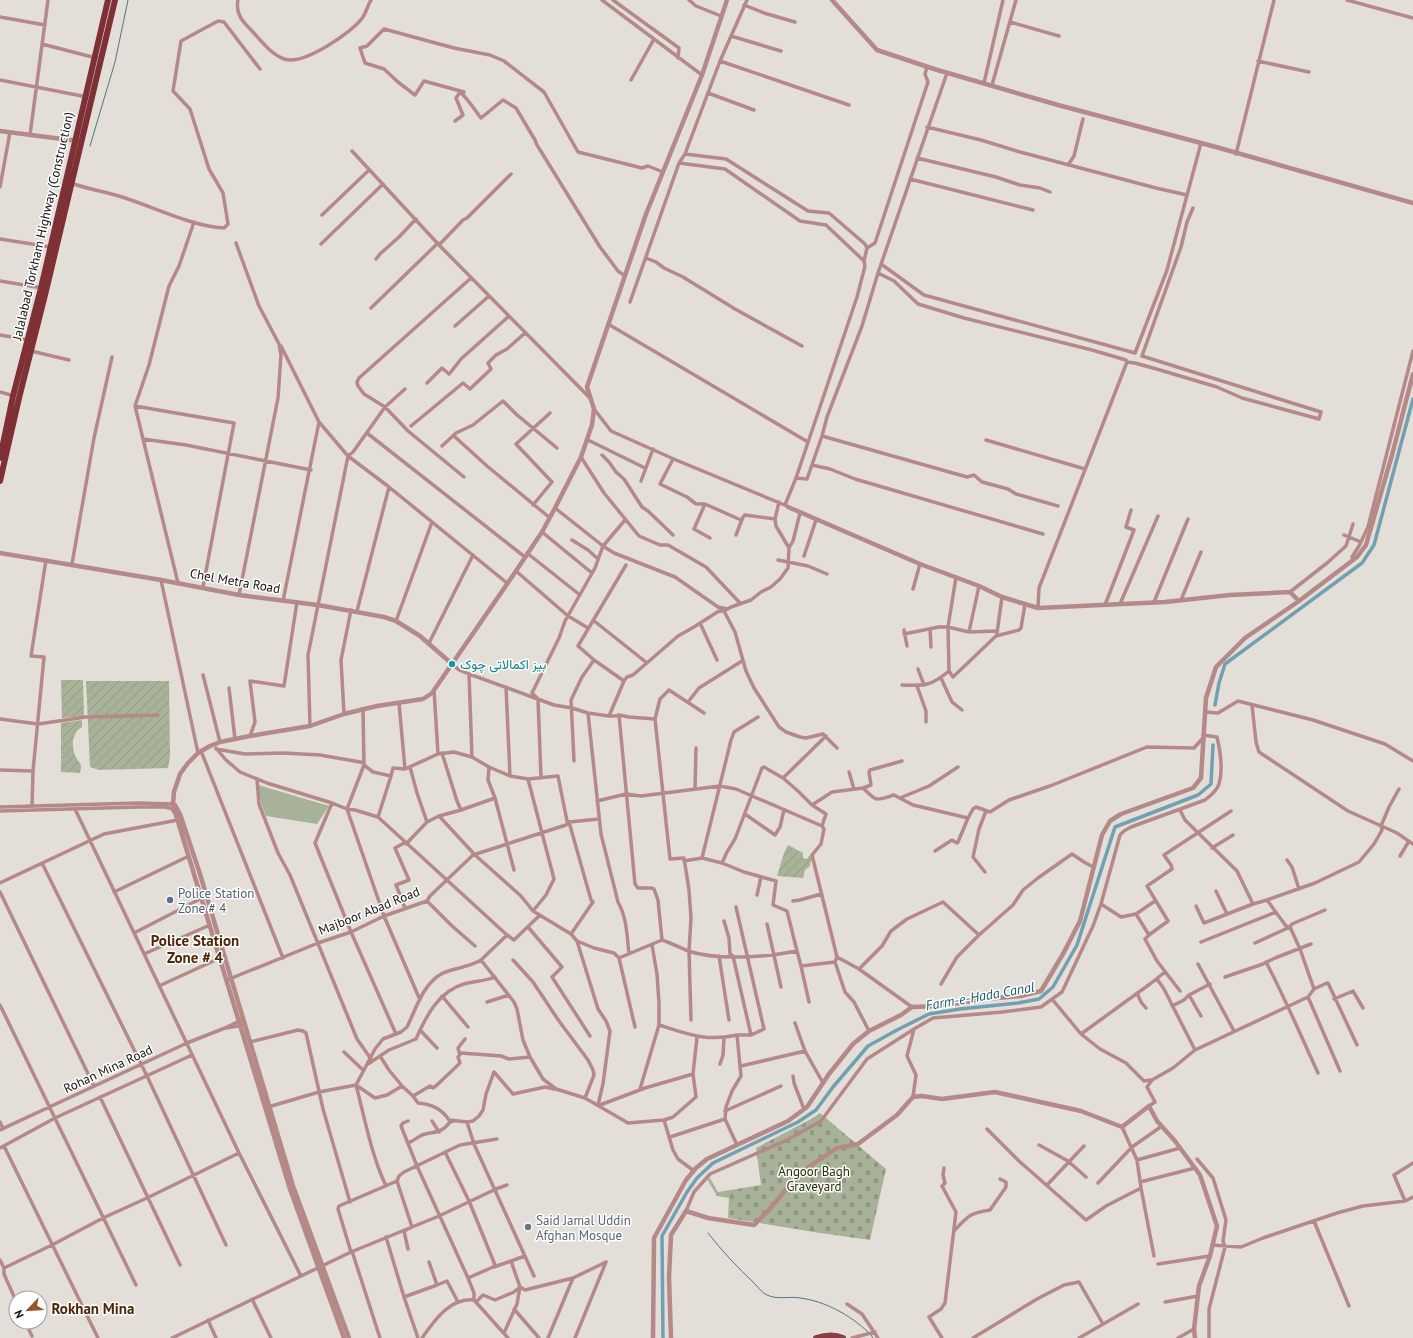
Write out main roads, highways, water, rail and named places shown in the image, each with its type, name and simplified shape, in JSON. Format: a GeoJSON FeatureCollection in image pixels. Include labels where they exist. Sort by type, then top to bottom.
{"type":"FeatureCollection","features":[{"type":"Feature","properties":{"kind":"highway"},"geometry":{"type":"LineString","coordinates":[[43,289],[49,276],[53,247],[71,183],[78,141],[98,58],[108,0]]}},
{"type":"Feature","properties":{"kind":"highway"},"geometry":{"type":"LineString","coordinates":[[98,58],[115,0]]}},
{"type":"Feature","properties":{"kind":"highway","name":"Jalalabad Torkham Highway (Construction)"},"geometry":{"type":"LineString","coordinates":[[0,458],[43,289],[46,264],[53,247],[78,141]]}},
{"type":"Feature","properties":{"kind":"highway"},"geometry":{"type":"LineString","coordinates":[[46,264],[49,276]]}},
{"type":"Feature","properties":{"kind":"highway"},"geometry":{"type":"LineString","coordinates":[[0,481],[16,397],[31,351],[30,341]]}},
{"type":"Feature","properties":{"kind":"main road"},"geometry":{"type":"LineString","coordinates":[[816,1338],[826,1335],[839,1336],[843,1338]]}},
{"type":"Feature","properties":{"kind":"waterway"},"geometry":{"type":"LineString","coordinates":[[90,146],[115,62],[128,0]]}},
{"type":"Feature","properties":{"kind":"waterway"},"geometry":{"type":"LineString","coordinates":[[1215,705],[1219,683],[1225,664],[1362,563],[1374,545],[1413,399]]}},
{"type":"Feature","properties":{"kind":"waterway","name":"Farm-e-Hada Canal"},"geometry":{"type":"LineString","coordinates":[[663,1338],[662,1236],[687,1192],[697,1178],[713,1163],[798,1122],[816,1110],[833,1087],[868,1046],[897,1030],[929,1014],[1039,999],[1053,987],[1077,945],[1115,827],[1198,795],[1211,784],[1213,745]]}},
{"type":"Feature","properties":{"kind":"waterway"},"geometry":{"type":"LineString","coordinates":[[708,1233],[730,1259],[765,1294],[775,1297],[796,1298],[819,1302],[837,1310],[868,1332]]}},
{"type":"Feature","properties":{"kind":"place","name":"بیز اکمالاتی چوک"},"geometry":{"type":"Point","coordinates":[452,664]}},
{"type":"Feature","properties":{"kind":"place","name":"Police Station Zone # 4"},"geometry":{"type":"Point","coordinates":[170,900]}},
{"type":"Feature","properties":{"kind":"place","name":"Said Jamal Uddin Afghan Mosque"},"geometry":{"type":"Point","coordinates":[528,1227]}},
{"type":"Feature","properties":{"kind":"district","name":"Police Station Zone # 4"},"geometry":{"type":"Point","coordinates":[195,948]}},
{"type":"Feature","properties":{"kind":"district","name":"Rokhan Mina"},"geometry":{"type":"Point","coordinates":[93,1308]}},
{"type":"Feature","properties":{"kind":"park label","name":"Angoor Bagh Graveyard"},"geometry":{"type":"Point","coordinates":[814,1178]}}]}
